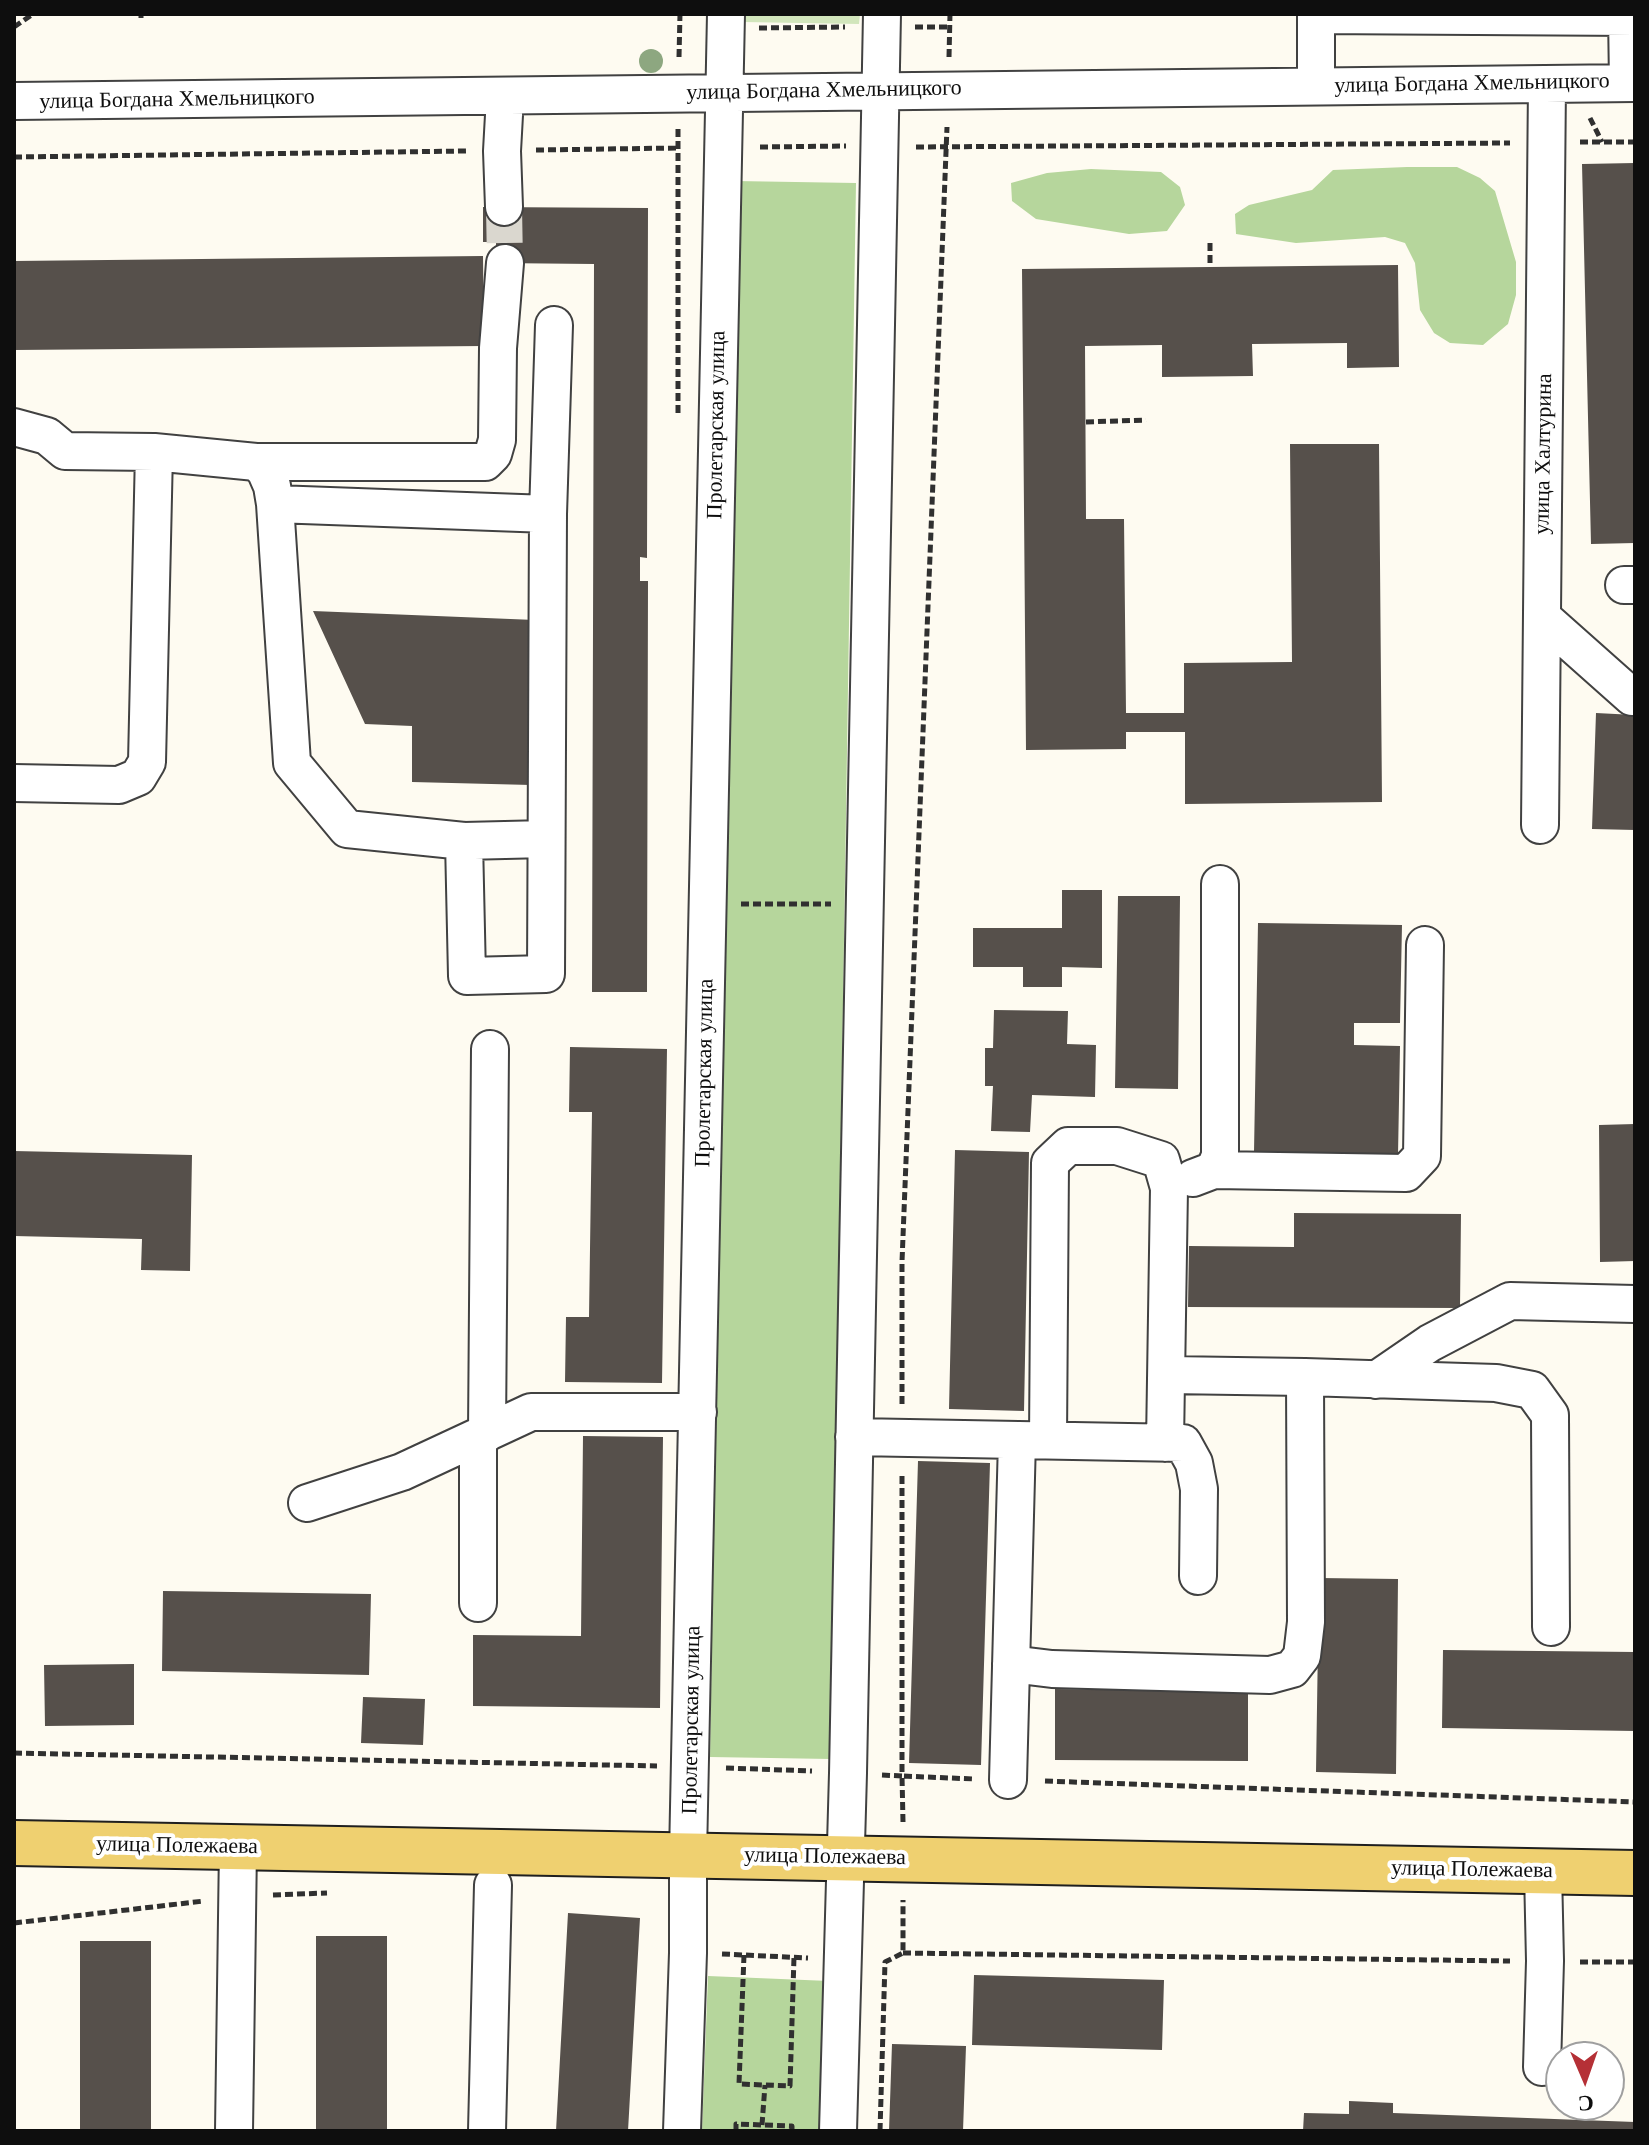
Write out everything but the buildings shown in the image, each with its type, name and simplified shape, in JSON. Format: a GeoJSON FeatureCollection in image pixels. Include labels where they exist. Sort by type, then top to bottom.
{"type":"FeatureCollection","features":[{"type":"Feature","properties":{"kind":"main road","name":"улица Полежаева"},"geometry":{"type":"LineString","coordinates":[[14,1843],[1635,1873]]}},
{"type":"Feature","properties":{"kind":"street"},"geometry":{"type":"LineString","coordinates":[[1316,86],[1316,14],[1630,16],[1632,83]]}},
{"type":"Feature","properties":{"kind":"street","name":"Пролетарская улица"},"geometry":{"type":"LineString","coordinates":[[682,2131],[688,1855],[679,1766],[698,1412],[726,21]]}},
{"type":"Feature","properties":{"kind":"street"},"geometry":{"type":"LineString","coordinates":[[838,2131],[848,1773],[881,21]]}},
{"type":"Feature","properties":{"kind":"street","name":"улица Богдана Хмельницкого"},"geometry":{"type":"LineString","coordinates":[[14,101],[1632,83]]}},
{"type":"Feature","properties":{"kind":"street","name":"улица Халтурина"},"geometry":{"type":"LineString","coordinates":[[1540,825],[1547,84]]}},
{"type":"Feature","properties":{"kind":"street"},"geometry":{"type":"LineString","coordinates":[[504,207],[502,151],[505,97]]}},
{"type":"Feature","properties":{"kind":"street"},"geometry":{"type":"LineString","coordinates":[[14,427],[47,436],[65,451],[154,452],[256,462],[485,462],[493,454],[497,440],[498,348],[505,263]]}},
{"type":"Feature","properties":{"kind":"street"},"geometry":{"type":"LineString","coordinates":[[464,841],[467,976],[546,974],[548,514],[554,325]]}},
{"type":"Feature","properties":{"kind":"street"},"geometry":{"type":"LineString","coordinates":[[14,783],[119,785],[138,777],[147,762],[154,452]]}},
{"type":"Feature","properties":{"kind":"street"},"geometry":{"type":"LineString","coordinates":[[256,462],[265,470],[275,504],[292,763],[347,829],[464,841],[546,839]]}},
{"type":"Feature","properties":{"kind":"street"},"geometry":{"type":"LineString","coordinates":[[275,504],[548,514]]}},
{"type":"Feature","properties":{"kind":"street"},"geometry":{"type":"LineString","coordinates":[[1542,617],[1632,697]]}},
{"type":"Feature","properties":{"kind":"street"},"geometry":{"type":"LineString","coordinates":[[1214,1170],[1220,1156],[1220,884]]}},
{"type":"Feature","properties":{"kind":"street"},"geometry":{"type":"LineString","coordinates":[[1169,1188],[1214,1170],[1406,1173],[1422,1156],[1425,945]]}},
{"type":"Feature","properties":{"kind":"street"},"geometry":{"type":"LineString","coordinates":[[478,1603],[490,1049]]}},
{"type":"Feature","properties":{"kind":"street"},"geometry":{"type":"LineString","coordinates":[[1008,1780],[1011,1664],[1032,1440],[1050,1163],[1068,1146],[1117,1146],[1161,1160],[1169,1188],[1165,1443]]}},
{"type":"Feature","properties":{"kind":"street"},"geometry":{"type":"LineString","coordinates":[[1376,1380],[1430,1343],[1510,1301],[1635,1304]]}},
{"type":"Feature","properties":{"kind":"street"},"geometry":{"type":"LineString","coordinates":[[1168,1375],[1496,1383],[1532,1390],[1550,1415],[1551,1627]]}},
{"type":"Feature","properties":{"kind":"street"},"geometry":{"type":"LineString","coordinates":[[1011,1664],[1052,1669],[1270,1675],[1292,1669],[1302,1656],[1306,1622],[1305,1377]]}},
{"type":"Feature","properties":{"kind":"street"},"geometry":{"type":"LineString","coordinates":[[307,1503],[402,1472],[531,1412],[698,1412]]}},
{"type":"Feature","properties":{"kind":"street"},"geometry":{"type":"LineString","coordinates":[[854,1437],[1183,1443],[1194,1463],[1199,1489],[1198,1576]]}},
{"type":"Feature","properties":{"kind":"street"},"geometry":{"type":"LineString","coordinates":[[234,2131],[238,1847]]}},
{"type":"Feature","properties":{"kind":"street"},"geometry":{"type":"LineString","coordinates":[[1542,2067],[1545,1961],[1543,1871]]}},
{"type":"Feature","properties":{"kind":"street"},"geometry":{"type":"LineString","coordinates":[[487,2131],[493,1885]]}},
{"type":"Feature","properties":{"kind":"path"},"geometry":{"type":"LineString","coordinates":[[14,27],[33,14]]}},
{"type":"Feature","properties":{"kind":"path"},"geometry":{"type":"LineString","coordinates":[[14,1753],[679,1766],[902,1776],[902,1262],[950,14]]}},
{"type":"Feature","properties":{"kind":"path"},"geometry":{"type":"LineString","coordinates":[[680,26],[726,21],[881,21],[950,27]]}},
{"type":"Feature","properties":{"kind":"path"},"geometry":{"type":"LineString","coordinates":[[14,157],[878,146],[1635,142]]}},
{"type":"Feature","properties":{"kind":"path"},"geometry":{"type":"LineString","coordinates":[[1210,243],[1210,267]]}},
{"type":"Feature","properties":{"kind":"path"},"geometry":{"type":"LineString","coordinates":[[1086,422],[1146,420]]}},
{"type":"Feature","properties":{"kind":"path"},"geometry":{"type":"LineString","coordinates":[[708,905],[916,904]]}},
{"type":"Feature","properties":{"kind":"path"},"geometry":{"type":"LineString","coordinates":[[14,1923],[237,1897],[342,1892]]}},
{"type":"Feature","properties":{"kind":"path"},"geometry":{"type":"LineString","coordinates":[[688,1953],[885,1962]]}},
{"type":"Feature","properties":{"kind":"path"},"geometry":{"type":"LineString","coordinates":[[903,1953],[1635,1962]]}},
{"type":"Feature","properties":{"kind":"path"},"geometry":{"type":"LineString","coordinates":[[744,1955],[739,2084],[790,2086],[794,1957]]}},
{"type":"Feature","properties":{"kind":"path"},"geometry":{"type":"LineString","coordinates":[[762,2125],[765,2085]]}},
{"type":"Feature","properties":{"kind":"path"},"geometry":{"type":"LineString","coordinates":[[736,2131],[736,2124],[792,2126],[792,2131]]}},
{"type":"Feature","properties":{"kind":"green space"},"geometry":{"type":"Polygon","coordinates":[[[743,14],[860,14],[859,24],[743,22],[743,14]]]}},
{"type":"Feature","properties":{"kind":"green space"},"geometry":{"type":"Polygon","coordinates":[[[1457,167],[1480,178],[1495,191],[1516,262],[1516,295],[1508,324],[1483,345],[1450,343],[1434,333],[1420,310],[1415,263],[1405,243],[1385,237],[1296,243],[1236,234],[1235,214],[1249,205],[1312,190],[1333,170],[1457,167]]]}},
{"type":"Feature","properties":{"kind":"green space"},"geometry":{"type":"Polygon","coordinates":[[[1091,169],[1161,172],[1180,187],[1185,205],[1167,231],[1129,234],[1036,219],[1012,201],[1011,183],[1047,173],[1091,169]]]}},
{"type":"Feature","properties":{"kind":"green space"},"geometry":{"type":"Polygon","coordinates":[[[735,181],[856,183],[831,1759],[710,1757],[735,181]]]}},
{"type":"Feature","properties":{"kind":"green space"},"geometry":{"type":"Polygon","coordinates":[[[708,1976],[829,1981],[824,2131],[702,2131],[708,1976]]]}},
{"type":"Feature","properties":{"kind":"tunnel"},"geometry":{"type":"LineString","coordinates":[[504,207],[505,263]]}}]}
